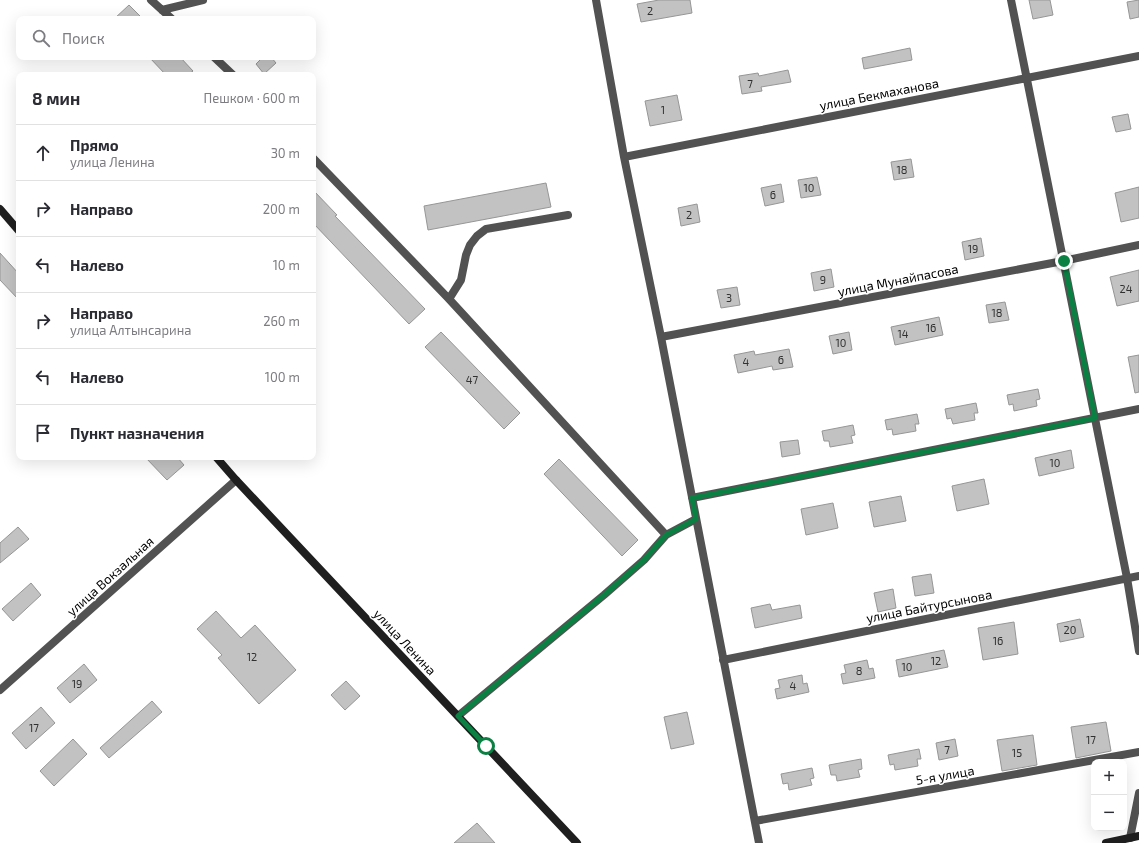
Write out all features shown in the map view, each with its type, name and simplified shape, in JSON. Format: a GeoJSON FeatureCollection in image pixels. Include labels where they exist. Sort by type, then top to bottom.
{"type":"FeatureCollection","features":[{"type":"Feature","properties":{"kind":"street"},"geometry":{"type":"LineString","coordinates":[[151,0],[169,16]]}},
{"type":"Feature","properties":{"kind":"street"},"geometry":{"type":"LineString","coordinates":[[162,10],[203,0]]}},
{"type":"Feature","properties":{"kind":"street"},"geometry":{"type":"LineString","coordinates":[[596,0],[624,157],[661,337],[759,843]]}},
{"type":"Feature","properties":{"kind":"street"},"geometry":{"type":"LineString","coordinates":[[1011,0],[1127,578],[1139,651]]}},
{"type":"Feature","properties":{"kind":"street","name":"улица Бекмаханова"},"geometry":{"type":"LineString","coordinates":[[624,157],[1139,56]]}},
{"type":"Feature","properties":{"kind":"street"},"geometry":{"type":"LineString","coordinates":[[217,60],[230,72]]}},
{"type":"Feature","properties":{"kind":"street"},"geometry":{"type":"LineString","coordinates":[[316,161],[449,299],[666,535]]}},
{"type":"Feature","properties":{"kind":"street"},"geometry":{"type":"LineString","coordinates":[[0,209],[16,228]]}},
{"type":"Feature","properties":{"kind":"street"},"geometry":{"type":"LineString","coordinates":[[449,299],[461,280],[470,245],[477,236],[486,229],[568,215]]}},
{"type":"Feature","properties":{"kind":"street","name":"улица Мунайпасова"},"geometry":{"type":"LineString","coordinates":[[661,337],[1064,261],[1139,245]]}},
{"type":"Feature","properties":{"kind":"street"},"geometry":{"type":"LineString","coordinates":[[692,498],[1139,409]]}},
{"type":"Feature","properties":{"kind":"street","name":"улица Ленина"},"geometry":{"type":"LineString","coordinates":[[219,460],[577,843]]}},
{"type":"Feature","properties":{"kind":"street","name":"улица Вокзальная"},"geometry":{"type":"LineString","coordinates":[[0,690],[236,480]]}},
{"type":"Feature","properties":{"kind":"street"},"geometry":{"type":"LineString","coordinates":[[458,716],[604,595],[644,560],[666,535],[696,519]]}},
{"type":"Feature","properties":{"kind":"street","name":"улица Байтурсынова"},"geometry":{"type":"LineString","coordinates":[[723,660],[1139,576]]}},
{"type":"Feature","properties":{"kind":"street","name":"5-я улица"},"geometry":{"type":"LineString","coordinates":[[755,822],[1139,752]]}},
{"type":"Feature","properties":{"kind":"street"},"geometry":{"type":"LineString","coordinates":[[1130,838],[1139,793]]}},
{"type":"Feature","properties":{"kind":"street"},"geometry":{"type":"LineString","coordinates":[[1106,843],[1139,836]]}},
{"type":"Feature","properties":{"kind":"building"},"geometry":{"type":"Polygon","coordinates":[[[659,0],[690,0],[692,13],[641,22],[637,4],[659,0]]]}},
{"type":"Feature","properties":{"kind":"building"},"geometry":{"type":"Polygon","coordinates":[[[1029,0],[1050,0],[1053,15],[1033,19],[1029,0]]]}},
{"type":"Feature","properties":{"kind":"building"},"geometry":{"type":"Polygon","coordinates":[[[1139,0],[1139,17],[1130,19],[1127,2],[1139,0]]]}},
{"type":"Feature","properties":{"kind":"building"},"geometry":{"type":"Polygon","coordinates":[[[129,5],[140,16],[117,16],[129,5]]]}},
{"type":"Feature","properties":{"kind":"building"},"geometry":{"type":"Polygon","coordinates":[[[910,48],[912,60],[864,69],[862,58],[910,48]]]}},
{"type":"Feature","properties":{"kind":"building"},"geometry":{"type":"Polygon","coordinates":[[[152,60],[183,60],[193,71],[192,72],[163,72],[152,60]]]}},
{"type":"Feature","properties":{"kind":"building"},"geometry":{"type":"Polygon","coordinates":[[[260,60],[274,60],[276,63],[266,72],[262,72],[256,64],[260,60]]]}},
{"type":"Feature","properties":{"kind":"building"},"geometry":{"type":"Polygon","coordinates":[[[788,70],[791,82],[761,87],[762,91],[742,94],[739,76],[758,73],[759,76],[788,70]]]}},
{"type":"Feature","properties":{"kind":"building"},"geometry":{"type":"Polygon","coordinates":[[[677,95],[682,120],[650,126],[645,101],[677,95]]]}},
{"type":"Feature","properties":{"kind":"building"},"geometry":{"type":"Polygon","coordinates":[[[1128,114],[1131,129],[1116,132],[1112,117],[1128,114]]]}},
{"type":"Feature","properties":{"kind":"building"},"geometry":{"type":"Polygon","coordinates":[[[911,159],[914,177],[894,180],[891,162],[911,159]]]}},
{"type":"Feature","properties":{"kind":"building"},"geometry":{"type":"Polygon","coordinates":[[[817,177],[821,195],[801,198],[798,180],[817,177]]]}},
{"type":"Feature","properties":{"kind":"building"},"geometry":{"type":"Polygon","coordinates":[[[546,183],[551,207],[428,230],[424,206],[546,183]]]}},
{"type":"Feature","properties":{"kind":"building"},"geometry":{"type":"Polygon","coordinates":[[[781,184],[784,202],[765,206],[761,188],[781,184]]]}},
{"type":"Feature","properties":{"kind":"building"},"geometry":{"type":"Polygon","coordinates":[[[1139,187],[1139,218],[1121,222],[1115,193],[1139,187]]]}},
{"type":"Feature","properties":{"kind":"building"},"geometry":{"type":"Polygon","coordinates":[[[316,193],[337,215],[335,216],[425,309],[409,324],[316,226],[316,193]]]}},
{"type":"Feature","properties":{"kind":"building"},"geometry":{"type":"Polygon","coordinates":[[[697,204],[700,222],[681,226],[678,208],[697,204]]]}},
{"type":"Feature","properties":{"kind":"building"},"geometry":{"type":"Polygon","coordinates":[[[981,238],[984,256],[965,260],[962,242],[981,238]]]}},
{"type":"Feature","properties":{"kind":"building"},"geometry":{"type":"Polygon","coordinates":[[[0,253],[16,271],[16,297],[0,280],[0,253]]]}},
{"type":"Feature","properties":{"kind":"building"},"geometry":{"type":"Polygon","coordinates":[[[831,269],[834,287],[814,291],[811,273],[831,269]]]}},
{"type":"Feature","properties":{"kind":"building"},"geometry":{"type":"Polygon","coordinates":[[[1139,270],[1139,301],[1117,306],[1110,277],[1139,270]]]}},
{"type":"Feature","properties":{"kind":"building"},"geometry":{"type":"Polygon","coordinates":[[[737,287],[740,305],[721,308],[717,290],[737,287]]]}},
{"type":"Feature","properties":{"kind":"building"},"geometry":{"type":"Polygon","coordinates":[[[1005,302],[1009,320],[989,323],[986,305],[1005,302]]]}},
{"type":"Feature","properties":{"kind":"building"},"geometry":{"type":"Polygon","coordinates":[[[939,317],[943,335],[895,345],[891,327],[939,317]]]}},
{"type":"Feature","properties":{"kind":"building"},"geometry":{"type":"Polygon","coordinates":[[[441,332],[520,413],[504,429],[425,347],[441,332]]]}},
{"type":"Feature","properties":{"kind":"building"},"geometry":{"type":"Polygon","coordinates":[[[849,332],[852,350],[833,354],[829,336],[849,332]]]}},
{"type":"Feature","properties":{"kind":"building"},"geometry":{"type":"Polygon","coordinates":[[[789,349],[793,367],[773,370],[772,366],[738,373],[734,355],[754,351],[755,355],[789,349]]]}},
{"type":"Feature","properties":{"kind":"building"},"geometry":{"type":"Polygon","coordinates":[[[1139,355],[1139,392],[1135,393],[1128,357],[1139,355]]]}},
{"type":"Feature","properties":{"kind":"building"},"geometry":{"type":"Polygon","coordinates":[[[1038,389],[1040,399],[1036,400],[1037,406],[1014,411],[1013,404],[1009,405],[1007,395],[1038,389]]]}},
{"type":"Feature","properties":{"kind":"building"},"geometry":{"type":"Polygon","coordinates":[[[976,403],[978,413],[974,413],[975,420],[953,424],[951,418],[947,419],[945,409],[976,403]]]}},
{"type":"Feature","properties":{"kind":"building"},"geometry":{"type":"Polygon","coordinates":[[[917,414],[919,424],[915,424],[916,431],[893,435],[892,429],[887,430],[885,420],[917,414]]]}},
{"type":"Feature","properties":{"kind":"building"},"geometry":{"type":"Polygon","coordinates":[[[853,425],[855,435],[851,436],[853,443],[830,447],[829,441],[824,441],[822,431],[853,425]]]}},
{"type":"Feature","properties":{"kind":"building"},"geometry":{"type":"Polygon","coordinates":[[[798,440],[800,454],[782,457],[780,442],[798,440]]]}},
{"type":"Feature","properties":{"kind":"building"},"geometry":{"type":"Polygon","coordinates":[[[1071,450],[1074,468],[1039,476],[1035,458],[1071,450]]]}},
{"type":"Feature","properties":{"kind":"building"},"geometry":{"type":"Polygon","coordinates":[[[559,459],[638,540],[622,556],[544,474],[559,459]]]}},
{"type":"Feature","properties":{"kind":"building"},"geometry":{"type":"Polygon","coordinates":[[[148,460],[180,460],[184,465],[167,480],[148,460]]]}},
{"type":"Feature","properties":{"kind":"building"},"geometry":{"type":"Polygon","coordinates":[[[984,479],[989,504],[957,511],[952,486],[984,479]]]}},
{"type":"Feature","properties":{"kind":"building"},"geometry":{"type":"Polygon","coordinates":[[[901,496],[906,521],[874,527],[869,502],[901,496]]]}},
{"type":"Feature","properties":{"kind":"building"},"geometry":{"type":"Polygon","coordinates":[[[833,503],[838,528],[806,535],[801,509],[833,503]]]}},
{"type":"Feature","properties":{"kind":"building"},"geometry":{"type":"Polygon","coordinates":[[[18,527],[29,539],[0,563],[0,543],[18,527]]]}},
{"type":"Feature","properties":{"kind":"building"},"geometry":{"type":"Polygon","coordinates":[[[931,574],[934,593],[915,596],[912,577],[931,574]]]}},
{"type":"Feature","properties":{"kind":"building"},"geometry":{"type":"Polygon","coordinates":[[[31,583],[41,595],[13,621],[2,609],[31,583]]]}},
{"type":"Feature","properties":{"kind":"building"},"geometry":{"type":"Polygon","coordinates":[[[893,589],[896,608],[878,612],[874,593],[893,589]]]}},
{"type":"Feature","properties":{"kind":"building"},"geometry":{"type":"Polygon","coordinates":[[[770,604],[772,610],[800,605],[802,618],[755,628],[751,608],[770,604]]]}},
{"type":"Feature","properties":{"kind":"building"},"geometry":{"type":"Polygon","coordinates":[[[216,611],[241,638],[255,625],[296,670],[259,704],[218,658],[222,655],[197,629],[216,611]]]}},
{"type":"Feature","properties":{"kind":"building"},"geometry":{"type":"Polygon","coordinates":[[[1080,619],[1084,637],[1060,642],[1057,624],[1080,619]]]}},
{"type":"Feature","properties":{"kind":"building"},"geometry":{"type":"Polygon","coordinates":[[[1014,622],[1018,654],[983,660],[978,628],[1014,622]]]}},
{"type":"Feature","properties":{"kind":"building"},"geometry":{"type":"Polygon","coordinates":[[[944,650],[948,667],[899,677],[896,660],[944,650]]]}},
{"type":"Feature","properties":{"kind":"building"},"geometry":{"type":"Polygon","coordinates":[[[867,660],[869,669],[873,668],[875,678],[843,684],[841,674],[846,673],[844,665],[867,660]]]}},
{"type":"Feature","properties":{"kind":"building"},"geometry":{"type":"Polygon","coordinates":[[[84,664],[97,680],[70,703],[57,688],[84,664]]]}},
{"type":"Feature","properties":{"kind":"building"},"geometry":{"type":"Polygon","coordinates":[[[802,675],[803,684],[807,683],[809,692],[777,699],[775,689],[780,688],[778,680],[802,675]]]}},
{"type":"Feature","properties":{"kind":"building"},"geometry":{"type":"Polygon","coordinates":[[[346,681],[360,696],[345,710],[331,695],[346,681]]]}},
{"type":"Feature","properties":{"kind":"building"},"geometry":{"type":"Polygon","coordinates":[[[152,701],[162,712],[109,758],[100,748],[152,701]]]}},
{"type":"Feature","properties":{"kind":"building"},"geometry":{"type":"Polygon","coordinates":[[[41,707],[55,723],[26,749],[12,733],[41,707]]]}},
{"type":"Feature","properties":{"kind":"building"},"geometry":{"type":"Polygon","coordinates":[[[687,712],[694,744],[671,749],[664,717],[687,712]]]}},
{"type":"Feature","properties":{"kind":"building"},"geometry":{"type":"Polygon","coordinates":[[[1106,722],[1111,751],[1076,758],[1071,727],[1106,722]]]}},
{"type":"Feature","properties":{"kind":"building"},"geometry":{"type":"Polygon","coordinates":[[[1033,735],[1037,765],[1002,771],[997,740],[1033,735]]]}},
{"type":"Feature","properties":{"kind":"building"},"geometry":{"type":"Polygon","coordinates":[[[73,739],[87,754],[54,786],[40,771],[73,739]]]}},
{"type":"Feature","properties":{"kind":"building"},"geometry":{"type":"Polygon","coordinates":[[[955,739],[958,756],[939,760],[936,743],[955,739]]]}},
{"type":"Feature","properties":{"kind":"building"},"geometry":{"type":"Polygon","coordinates":[[[919,749],[921,759],[917,759],[918,766],[895,770],[894,764],[890,765],[888,755],[919,749]]]}},
{"type":"Feature","properties":{"kind":"building"},"geometry":{"type":"Polygon","coordinates":[[[861,759],[862,769],[858,770],[860,777],[837,781],[836,775],[831,775],[829,765],[861,759]]]}},
{"type":"Feature","properties":{"kind":"building"},"geometry":{"type":"Polygon","coordinates":[[[812,768],[814,778],[810,779],[812,785],[789,790],[788,783],[783,784],[781,774],[812,768]]]}},
{"type":"Feature","properties":{"kind":"building"},"geometry":{"type":"Polygon","coordinates":[[[477,823],[495,843],[454,843],[477,823]]]}},
{"type":"Feature","properties":{"kind":"route"},"geometry":{"type":"LineString","coordinates":[[486,746],[458,716],[604,595],[644,560],[666,535],[696,519],[692,498],[1095,418],[1064,261]]}}]}
